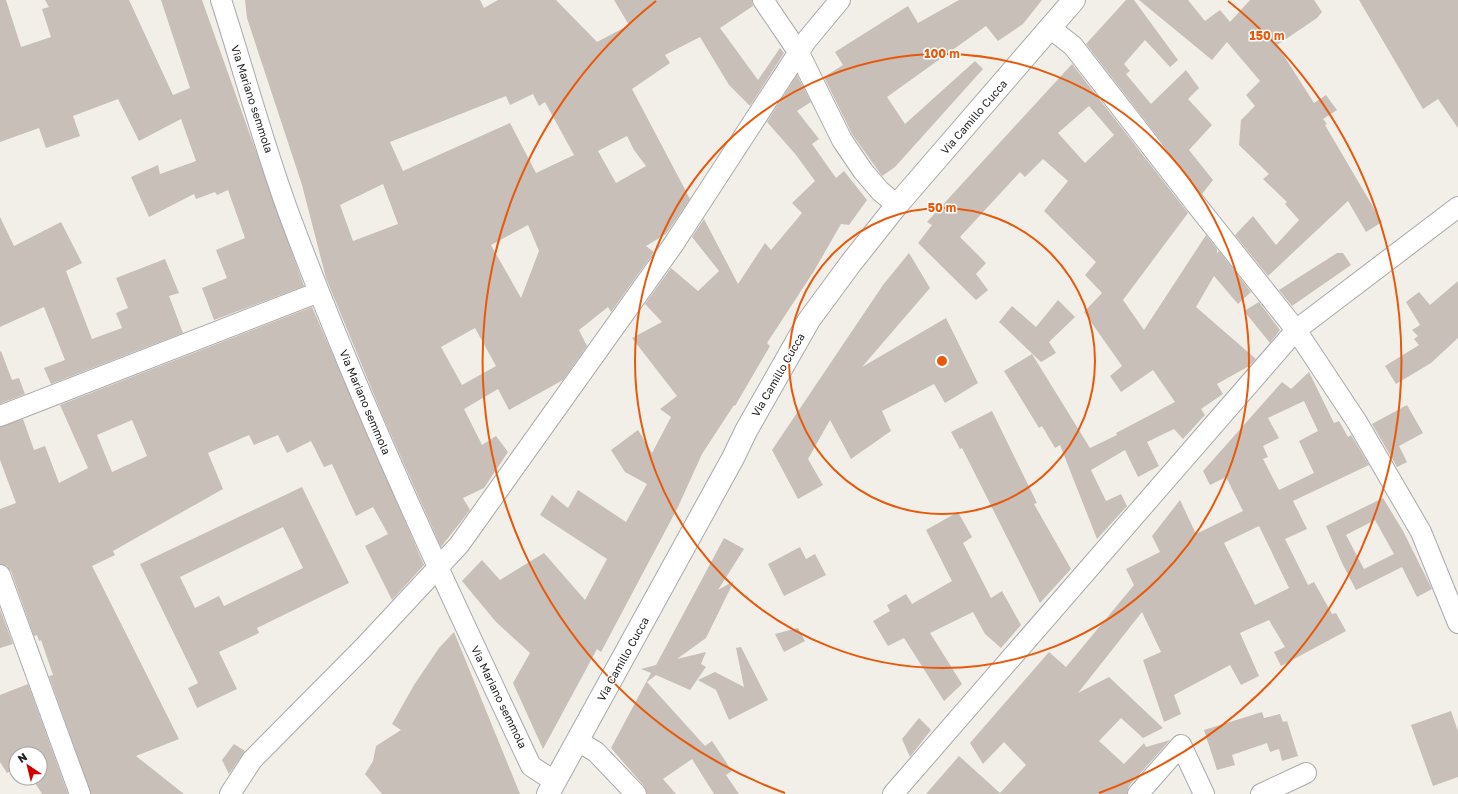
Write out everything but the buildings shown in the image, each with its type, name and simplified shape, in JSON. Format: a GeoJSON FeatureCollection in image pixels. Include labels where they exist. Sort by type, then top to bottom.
{"type":"FeatureCollection","features":[{"type":"Feature","properties":{"kind":"street","name":"Via Mariano semmola"},"geometry":{"type":"LineString","coordinates":[[221,0],[288,211],[319,292],[437,568],[531,766],[551,788]]}},
{"type":"Feature","properties":{"kind":"street"},"geometry":{"type":"LineString","coordinates":[[763,0],[799,53],[842,140],[876,186],[897,205]]}},
{"type":"Feature","properties":{"kind":"street"},"geometry":{"type":"LineString","coordinates":[[230,794],[252,760],[363,648],[459,545],[673,245],[799,53],[840,0]]}},
{"type":"Feature","properties":{"kind":"street","name":"Via Camillo Cucca"},"geometry":{"type":"LineString","coordinates":[[551,788],[733,458],[746,431],[809,320],[851,263],[897,205],[1074,0]]}},
{"type":"Feature","properties":{"kind":"street"},"geometry":{"type":"LineString","coordinates":[[1050,28],[1073,46],[1194,204],[1296,330],[1357,422],[1421,532],[1458,623]]}},
{"type":"Feature","properties":{"kind":"street"},"geometry":{"type":"LineString","coordinates":[[893,794],[1296,330],[1458,207]]}},
{"type":"Feature","properties":{"kind":"street"},"geometry":{"type":"LineString","coordinates":[[0,416],[319,292]]}},
{"type":"Feature","properties":{"kind":"street"},"geometry":{"type":"LineString","coordinates":[[0,575],[80,794]]}},
{"type":"Feature","properties":{"kind":"street"},"geometry":{"type":"LineString","coordinates":[[578,741],[596,752],[636,794]]}},
{"type":"Feature","properties":{"kind":"street"},"geometry":{"type":"LineString","coordinates":[[1138,794],[1181,745],[1204,794]]}},
{"type":"Feature","properties":{"kind":"street"},"geometry":{"type":"LineString","coordinates":[[1261,794],[1306,772]]}}]}
